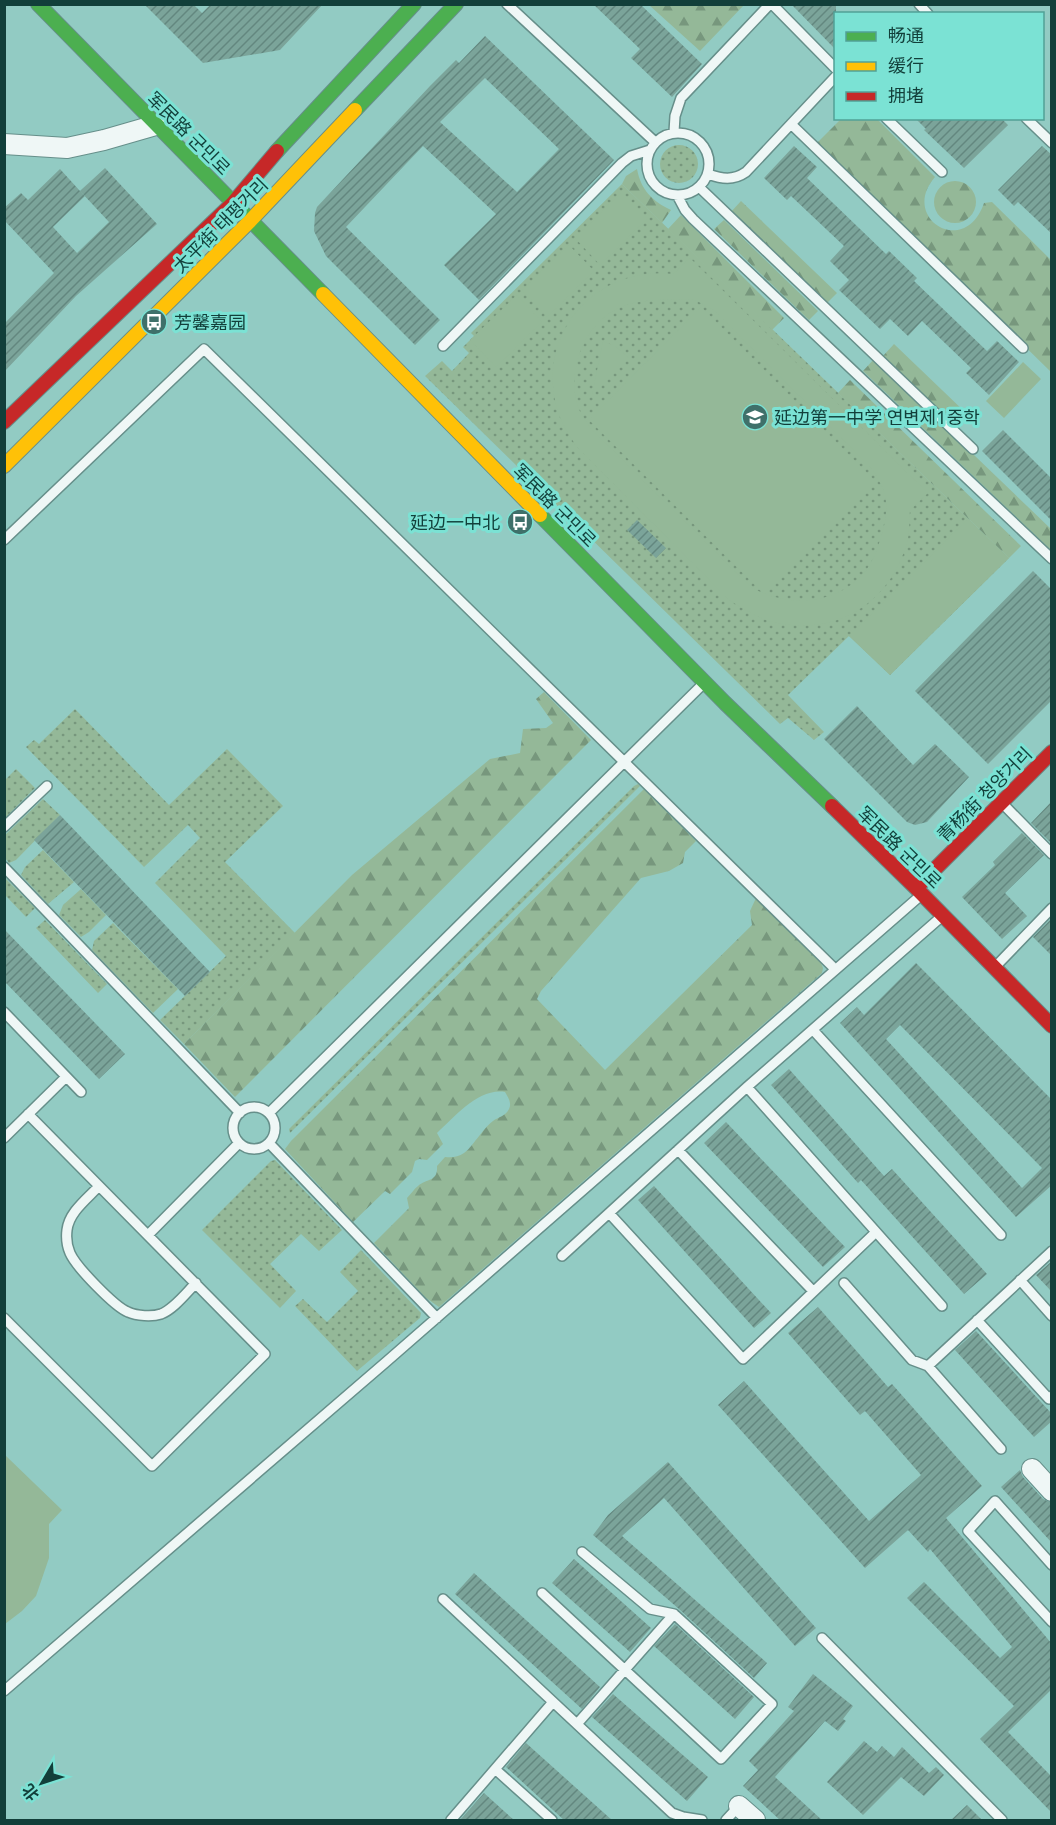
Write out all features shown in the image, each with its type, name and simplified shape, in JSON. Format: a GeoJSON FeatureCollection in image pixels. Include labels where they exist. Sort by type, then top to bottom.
{"type":"FeatureCollection","features":[{"type":"Feature","properties":{"kind":"street","name":"军民路 군민로"},"geometry":{"type":"LineString","coordinates":[[38,4],[704,682],[919,891],[1052,1026]]}},
{"type":"Feature","properties":{"kind":"street","name":"太平街 태평거리"},"geometry":{"type":"LineString","coordinates":[[4,422],[232,203],[290,136],[414,4]]}},
{"type":"Feature","properties":{"kind":"street","name":"太平街 태평거리"},"geometry":{"type":"LineString","coordinates":[[4,466],[250,221],[456,4]]}},
{"type":"Feature","properties":{"kind":"street"},"geometry":{"type":"LineString","coordinates":[[4,144],[68,148],[156,125]]}},
{"type":"Feature","properties":{"kind":"street","name":"青杨街 청양거리"},"geometry":{"type":"LineString","coordinates":[[919,891],[1002,802],[1049,760]]}},
{"type":"Feature","properties":{"kind":"street"},"geometry":{"type":"LineString","coordinates":[[1032,1469],[1052,1491]]}},
{"type":"Feature","properties":{"kind":"street"},"geometry":{"type":"LineString","coordinates":[[732,1813],[754,1821]]}},
{"type":"Feature","properties":{"kind":"lane"},"geometry":{"type":"LineString","coordinates":[[507,4],[653,146]]}},
{"type":"Feature","properties":{"kind":"lane"},"geometry":{"type":"LineString","coordinates":[[674,132],[675,116],[681,98],[771,4],[834,67]]}},
{"type":"Feature","properties":{"kind":"lane"},"geometry":{"type":"LineString","coordinates":[[708,174],[729,179],[739,177],[834,78]]}},
{"type":"Feature","properties":{"kind":"lane"},"geometry":{"type":"LineString","coordinates":[[888,120],[942,172]]}},
{"type":"Feature","properties":{"kind":"lane"},"geometry":{"type":"LineString","coordinates":[[1028,120],[1052,143]]}},
{"type":"Feature","properties":{"kind":"lane"},"geometry":{"type":"LineString","coordinates":[[791,124],[1023,348]]}},
{"type":"Feature","properties":{"kind":"lane"},"geometry":{"type":"LineString","coordinates":[[444,346],[631,156],[653,146],[664,135],[674,132],[685,133],[695,137],[703,144],[710,163],[708,174],[699,187],[687,194],[666,193],[651,180],[648,170],[647,160],[653,146]]}},
{"type":"Feature","properties":{"kind":"lane"},"geometry":{"type":"LineString","coordinates":[[699,187],[973,449]]}},
{"type":"Feature","properties":{"kind":"lane"},"geometry":{"type":"LineString","coordinates":[[677,195],[693,219],[1052,559]]}},
{"type":"Feature","properties":{"kind":"lane"},"geometry":{"type":"LineString","coordinates":[[4,540],[204,349],[835,969]]}},
{"type":"Feature","properties":{"kind":"lane"},"geometry":{"type":"LineString","coordinates":[[269,1113],[704,682]]}},
{"type":"Feature","properties":{"kind":"lane"},"geometry":{"type":"LineString","coordinates":[[4,826],[47,786]]}},
{"type":"Feature","properties":{"kind":"lane"},"geometry":{"type":"LineString","coordinates":[[1002,802],[1052,854]]}},
{"type":"Feature","properties":{"kind":"lane"},"geometry":{"type":"LineString","coordinates":[[4,867],[240,1113]]}},
{"type":"Feature","properties":{"kind":"lane"},"geometry":{"type":"LineString","coordinates":[[4,1691],[437,1318],[835,969],[919,891]]}},
{"type":"Feature","properties":{"kind":"lane"},"geometry":{"type":"LineString","coordinates":[[994,968],[1052,908]]}},
{"type":"Feature","properties":{"kind":"lane"},"geometry":{"type":"LineString","coordinates":[[562,1256],[747,1087],[943,915]]}},
{"type":"Feature","properties":{"kind":"lane"},"geometry":{"type":"LineString","coordinates":[[4,1012],[81,1092]]}},
{"type":"Feature","properties":{"kind":"lane"},"geometry":{"type":"LineString","coordinates":[[813,1030],[1001,1236]]}},
{"type":"Feature","properties":{"kind":"lane"},"geometry":{"type":"LineString","coordinates":[[4,1138],[66,1077]]}},
{"type":"Feature","properties":{"kind":"lane"},"geometry":{"type":"LineString","coordinates":[[747,1087],[942,1306]]}},
{"type":"Feature","properties":{"kind":"lane"},"geometry":{"type":"LineString","coordinates":[[251,1107],[258,1107],[269,1113],[273,1119],[275,1132],[270,1143],[257,1149],[244,1147],[239,1143],[233,1131],[233,1124],[240,1113],[251,1107]]}},
{"type":"Feature","properties":{"kind":"lane"},"geometry":{"type":"LineString","coordinates":[[4,1318],[152,1466],[266,1354],[28,1114]]}},
{"type":"Feature","properties":{"kind":"lane"},"geometry":{"type":"LineString","coordinates":[[148,1235],[239,1143]]}},
{"type":"Feature","properties":{"kind":"lane"},"geometry":{"type":"LineString","coordinates":[[270,1143],[437,1318]]}},
{"type":"Feature","properties":{"kind":"lane"},"geometry":{"type":"LineString","coordinates":[[678,1150],[813,1291]]}},
{"type":"Feature","properties":{"kind":"lane"},"geometry":{"type":"LineString","coordinates":[[99,1186],[74,1213],[67,1228],[70,1254],[79,1268],[117,1305],[129,1313],[143,1315],[160,1314],[168,1310],[195,1283]]}},
{"type":"Feature","properties":{"kind":"lane"},"geometry":{"type":"LineString","coordinates":[[609,1213],[743,1359],[876,1232]]}},
{"type":"Feature","properties":{"kind":"lane"},"geometry":{"type":"LineString","coordinates":[[928,1366],[1052,1251]]}},
{"type":"Feature","properties":{"kind":"lane"},"geometry":{"type":"LineString","coordinates":[[1020,1280],[1052,1316]]}},
{"type":"Feature","properties":{"kind":"lane"},"geometry":{"type":"LineString","coordinates":[[844,1283],[912,1360],[928,1366],[1001,1449]]}},
{"type":"Feature","properties":{"kind":"lane"},"geometry":{"type":"LineString","coordinates":[[977,1320],[1048,1399],[1052,1396]]}},
{"type":"Feature","properties":{"kind":"lane"},"geometry":{"type":"LineString","coordinates":[[1052,1564],[995,1501],[968,1531],[1052,1622]]}},
{"type":"Feature","properties":{"kind":"lane"},"geometry":{"type":"LineString","coordinates":[[542,1593],[721,1759],[772,1704],[674,1614],[650,1609],[582,1552]]}},
{"type":"Feature","properties":{"kind":"lane"},"geometry":{"type":"LineString","coordinates":[[443,1599],[672,1813],[683,1818],[702,1821]]}},
{"type":"Feature","properties":{"kind":"lane"},"geometry":{"type":"LineString","coordinates":[[577,1724],[674,1614]]}},
{"type":"Feature","properties":{"kind":"lane"},"geometry":{"type":"LineString","coordinates":[[822,1638],[1002,1821]]}},
{"type":"Feature","properties":{"kind":"lane"},"geometry":{"type":"LineString","coordinates":[[451,1821],[553,1702]]}},
{"type":"Feature","properties":{"kind":"lane"},"geometry":{"type":"LineString","coordinates":[[495,1769],[552,1821]]}},
{"type":"Feature","properties":{"kind":"green space"},"geometry":{"type":"Polygon","coordinates":[[[649,5],[744,5],[700,51],[649,5]]]}},
{"type":"Feature","properties":{"kind":"green space"},"geometry":{"type":"Polygon","coordinates":[[[840,120],[878,120],[935,177],[926,192],[925,206],[930,218],[939,226],[951,230],[963,228],[975,220],[984,203],[992,202],[1051,260],[1051,372],[817,143],[840,120]]]}},
{"type":"Feature","properties":{"kind":"green space"},"geometry":{"type":"Polygon","coordinates":[[[679,145],[693,150],[698,164],[693,178],[679,183],[665,178],[660,164],[665,150],[679,145]]]}},
{"type":"Feature","properties":{"kind":"green space"},"geometry":{"type":"Polygon","coordinates":[[[637,169],[641,183],[648,194],[671,210],[662,223],[622,184],[626,176],[637,169]]]}},
{"type":"Feature","properties":{"kind":"green space"},"geometry":{"type":"Polygon","coordinates":[[[955,181],[963,182],[970,187],[975,194],[975,210],[970,217],[963,222],[955,223],[947,222],[940,217],[935,210],[934,202],[935,194],[940,187],[947,182],[955,181]]]}},
{"type":"Feature","properties":{"kind":"green space"},"geometry":{"type":"Polygon","coordinates":[[[622,184],[1009,558],[890,675],[849,636],[788,695],[824,732],[814,740],[788,718],[780,724],[425,376],[442,361],[452,371],[469,353],[463,347],[474,336],[471,333],[622,184]]]}},
{"type":"Feature","properties":{"kind":"green space"},"geometry":{"type":"Polygon","coordinates":[[[621,193],[647,219],[600,265],[575,238],[621,193]]]}},
{"type":"Feature","properties":{"kind":"green space"},"geometry":{"type":"Polygon","coordinates":[[[741,201],[837,293],[825,305],[730,213],[741,201]]]}},
{"type":"Feature","properties":{"kind":"green space"},"geometry":{"type":"Polygon","coordinates":[[[681,215],[784,318],[772,330],[668,229],[681,215]]]}},
{"type":"Feature","properties":{"kind":"green space"},"geometry":{"type":"Polygon","coordinates":[[[724,220],[818,311],[809,320],[714,229],[724,220]]]}},
{"type":"Feature","properties":{"kind":"green space"},"geometry":{"type":"Polygon","coordinates":[[[569,245],[594,271],[547,317],[522,290],[569,245]]]}},
{"type":"Feature","properties":{"kind":"green space"},"geometry":{"type":"Polygon","coordinates":[[[690,258],[928,493],[910,510],[907,542],[897,567],[885,586],[871,601],[854,613],[835,621],[814,625],[792,625],[769,621],[729,600],[576,446],[563,424],[557,409],[553,381],[555,355],[564,331],[578,310],[597,293],[619,281],[645,274],[673,274],[690,258]],[[666,299],[632,303],[613,311],[602,319],[593,328],[580,352],[575,391],[580,411],[593,431],[751,587],[781,599],[797,600],[813,600],[843,590],[867,569],[878,547],[886,512],[886,500],[881,485],[873,470],[714,310],[695,300],[666,299]]]}},
{"type":"Feature","properties":{"kind":"green space"},"geometry":{"type":"Polygon","coordinates":[[[517,295],[542,322],[496,367],[470,340],[517,295]]]}},
{"type":"Feature","properties":{"kind":"green space"},"geometry":{"type":"Polygon","coordinates":[[[701,307],[874,480],[762,592],[589,420],[701,307]]]}},
{"type":"Feature","properties":{"kind":"green space"},"geometry":{"type":"Polygon","coordinates":[[[603,341],[615,346],[629,358],[592,395],[603,341]]]}},
{"type":"Feature","properties":{"kind":"green space"},"geometry":{"type":"Polygon","coordinates":[[[894,344],[966,413],[954,425],[883,356],[894,344]]]}},
{"type":"Feature","properties":{"kind":"green space"},"geometry":{"type":"Polygon","coordinates":[[[874,359],[1051,529],[1051,550],[863,371],[874,359]]]}},
{"type":"Feature","properties":{"kind":"green space"},"geometry":{"type":"Polygon","coordinates":[[[1023,362],[1041,379],[1004,418],[986,401],[1023,362]]]}},
{"type":"Feature","properties":{"kind":"green space"},"geometry":{"type":"Polygon","coordinates":[[[850,380],[1021,546],[1009,558],[838,393],[850,380]]]}},
{"type":"Feature","properties":{"kind":"green space"},"geometry":{"type":"Polygon","coordinates":[[[968,519],[1009,558],[890,675],[849,636],[968,519]]]}},
{"type":"Feature","properties":{"kind":"green space"},"geometry":{"type":"Polygon","coordinates":[[[544,692],[591,740],[235,1097],[184,1044],[352,875],[490,759],[520,753],[523,729],[546,728],[553,723],[536,699],[544,692]]]}},
{"type":"Feature","properties":{"kind":"green space"},"geometry":{"type":"Polygon","coordinates":[[[75,709],[169,805],[227,749],[283,806],[225,862],[295,933],[184,1044],[160,1020],[226,956],[155,883],[200,838],[188,825],[144,867],[26,747],[34,740],[39,744],[75,709]]]}},
{"type":"Feature","properties":{"kind":"green space"},"geometry":{"type":"Polygon","coordinates":[[[16,769],[35,788],[5,818],[5,780],[16,769]]]}},
{"type":"Feature","properties":{"kind":"green space"},"geometry":{"type":"Polygon","coordinates":[[[638,784],[640,786],[290,1133],[289,1129],[638,784]]]}},
{"type":"Feature","properties":{"kind":"green space"},"geometry":{"type":"Polygon","coordinates":[[[644,789],[696,841],[685,852],[683,863],[669,871],[641,878],[541,991],[537,999],[605,1070],[752,925],[750,911],[756,898],[821,963],[822,973],[439,1307],[426,1298],[374,1243],[409,1208],[407,1198],[418,1186],[436,1175],[437,1166],[445,1157],[455,1157],[464,1153],[489,1124],[508,1111],[510,1102],[505,1092],[486,1094],[468,1105],[437,1133],[443,1144],[427,1160],[415,1161],[412,1172],[390,1194],[385,1191],[353,1222],[285,1149],[644,789]]]}},
{"type":"Feature","properties":{"kind":"green space"},"geometry":{"type":"Polygon","coordinates":[[[43,799],[60,815],[16,860],[9,863],[5,858],[4,836],[43,799]]]}},
{"type":"Feature","properties":{"kind":"green space"},"geometry":{"type":"Polygon","coordinates":[[[43,850],[74,882],[48,904],[21,875],[25,867],[43,850]]]}},
{"type":"Feature","properties":{"kind":"green space"},"geometry":{"type":"Polygon","coordinates":[[[4,877],[35,908],[26,917],[5,895],[4,877]]]}},
{"type":"Feature","properties":{"kind":"green space"},"geometry":{"type":"Polygon","coordinates":[[[81,889],[106,915],[81,937],[59,915],[63,905],[81,889]]]}},
{"type":"Feature","properties":{"kind":"green space"},"geometry":{"type":"Polygon","coordinates":[[[45,920],[107,984],[98,993],[36,928],[45,920]]]}},
{"type":"Feature","properties":{"kind":"green space"},"geometry":{"type":"Polygon","coordinates":[[[113,923],[178,989],[153,1013],[92,950],[94,941],[113,923]]]}},
{"type":"Feature","properties":{"kind":"green space"},"geometry":{"type":"Polygon","coordinates":[[[275,1160],[342,1230],[319,1251],[301,1234],[270,1264],[296,1291],[280,1308],[202,1230],[271,1161],[275,1160]]]}},
{"type":"Feature","properties":{"kind":"green space"},"geometry":{"type":"Polygon","coordinates":[[[361,1250],[421,1313],[420,1318],[357,1371],[295,1306],[303,1299],[327,1322],[358,1291],[340,1272],[361,1250]]]}},
{"type":"Feature","properties":{"kind":"green space"},"geometry":{"type":"Polygon","coordinates":[[[5,1455],[62,1510],[49,1524],[49,1558],[36,1596],[5,1624],[5,1455]]]}},
{"type":"Feature","properties":{"kind":"building"},"geometry":{"type":"Polygon","coordinates":[[[144,4],[193,4],[202,13],[211,4],[323,4],[280,50],[203,63],[144,4]]]}},
{"type":"Feature","properties":{"kind":"building"},"geometry":{"type":"Polygon","coordinates":[[[593,4],[640,4],[702,64],[672,97],[631,58],[640,49],[593,4]]]}},
{"type":"Feature","properties":{"kind":"building"},"geometry":{"type":"Polygon","coordinates":[[[791,4],[836,4],[834,48],[791,4]]]}},
{"type":"Feature","properties":{"kind":"building"},"geometry":{"type":"Polygon","coordinates":[[[485,36],[614,160],[479,300],[444,265],[496,214],[423,146],[346,227],[440,320],[415,345],[326,256],[314,231],[315,213],[317,207],[430,86],[456,60],[459,63],[485,36]],[[485,78],[440,122],[517,192],[559,149],[485,78]]]}},
{"type":"Feature","properties":{"kind":"building"},"geometry":{"type":"Polygon","coordinates":[[[917,120],[1003,120],[1008,125],[964,168],[924,130],[926,129],[917,120]]]}},
{"type":"Feature","properties":{"kind":"building"},"geometry":{"type":"Polygon","coordinates":[[[794,146],[817,167],[807,178],[886,254],[889,251],[917,278],[914,281],[987,351],[997,341],[1019,362],[989,395],[966,373],[971,368],[922,321],[908,336],[890,319],[880,329],[839,290],[849,280],[830,261],[844,246],[791,196],[787,200],[764,178],[794,146]]]}},
{"type":"Feature","properties":{"kind":"building"},"geometry":{"type":"Polygon","coordinates":[[[1042,146],[1052,155],[1052,234],[1018,202],[1014,206],[998,190],[1042,146]]]}},
{"type":"Feature","properties":{"kind":"building"},"geometry":{"type":"Polygon","coordinates":[[[105,168],[157,224],[76,296],[4,372],[4,324],[54,273],[4,220],[4,208],[21,193],[28,200],[60,169],[80,191],[105,168]],[[85,196],[53,227],[77,253],[109,222],[85,196]]]}},
{"type":"Feature","properties":{"kind":"building"},"geometry":{"type":"Polygon","coordinates":[[[1003,430],[1052,479],[1052,521],[982,451],[1003,430]]]}},
{"type":"Feature","properties":{"kind":"building"},"geometry":{"type":"Polygon","coordinates":[[[637,520],[666,548],[656,558],[627,530],[637,520]]]}},
{"type":"Feature","properties":{"kind":"building"},"geometry":{"type":"Polygon","coordinates":[[[1033,571],[1052,590],[1052,700],[988,764],[915,691],[1033,571]]]}},
{"type":"Feature","properties":{"kind":"building"},"geometry":{"type":"Polygon","coordinates":[[[857,706],[913,765],[935,744],[969,777],[927,822],[915,825],[907,822],[824,739],[857,706]]]}},
{"type":"Feature","properties":{"kind":"building"},"geometry":{"type":"Polygon","coordinates":[[[1052,801],[1052,844],[1031,823],[1052,801]]]}},
{"type":"Feature","properties":{"kind":"building"},"geometry":{"type":"Polygon","coordinates":[[[60,815],[210,972],[185,996],[34,840],[60,815]]]}},
{"type":"Feature","properties":{"kind":"building"},"geometry":{"type":"Polygon","coordinates":[[[1022,833],[1044,855],[1005,893],[1027,916],[1002,939],[962,897],[995,865],[993,862],[1022,833]]]}},
{"type":"Feature","properties":{"kind":"building"},"geometry":{"type":"Polygon","coordinates":[[[1052,918],[1052,956],[1033,937],[1052,918]]]}},
{"type":"Feature","properties":{"kind":"building"},"geometry":{"type":"Polygon","coordinates":[[[4,929],[125,1054],[99,1079],[4,981],[4,929]]]}},
{"type":"Feature","properties":{"kind":"building"},"geometry":{"type":"Polygon","coordinates":[[[916,963],[1052,1100],[1052,1185],[1016,1217],[840,1023],[857,1007],[864,1015],[916,963]],[[900,1025],[886,1039],[1022,1188],[1042,1168],[900,1025]]]}},
{"type":"Feature","properties":{"kind":"building"},"geometry":{"type":"Polygon","coordinates":[[[789,1069],[884,1176],[892,1169],[987,1274],[964,1294],[861,1180],[858,1183],[771,1085],[789,1069]]]}},
{"type":"Feature","properties":{"kind":"building"},"geometry":{"type":"Polygon","coordinates":[[[726,1122],[845,1247],[823,1267],[704,1143],[726,1122]]]}},
{"type":"Feature","properties":{"kind":"building"},"geometry":{"type":"Polygon","coordinates":[[[654,1186],[771,1313],[754,1328],[638,1200],[654,1186]]]}},
{"type":"Feature","properties":{"kind":"building"},"geometry":{"type":"Polygon","coordinates":[[[1052,1261],[1052,1292],[1036,1275],[1052,1261]]]}},
{"type":"Feature","properties":{"kind":"building"},"geometry":{"type":"Polygon","coordinates":[[[818,1307],[888,1387],[892,1384],[982,1486],[946,1518],[1052,1644],[1052,1689],[1008,1732],[1052,1777],[1052,1813],[980,1739],[1014,1706],[907,1598],[924,1582],[1000,1658],[1012,1647],[930,1549],[928,1552],[908,1530],[865,1568],[718,1405],[744,1381],[869,1521],[921,1475],[865,1411],[860,1415],[788,1333],[818,1307]]]}},
{"type":"Feature","properties":{"kind":"building"},"geometry":{"type":"Polygon","coordinates":[[[976,1331],[1052,1414],[1052,1421],[1034,1437],[955,1350],[976,1331]]]}},
{"type":"Feature","properties":{"kind":"building"},"geometry":{"type":"Polygon","coordinates":[[[668,1462],[816,1628],[795,1646],[664,1498],[622,1536],[767,1663],[754,1678],[593,1535],[608,1515],[668,1462]]]}},
{"type":"Feature","properties":{"kind":"building"},"geometry":{"type":"Polygon","coordinates":[[[1020,1470],[1023,1477],[1043,1499],[1052,1503],[1052,1543],[1001,1487],[1020,1470]]]}},
{"type":"Feature","properties":{"kind":"building"},"geometry":{"type":"Polygon","coordinates":[[[574,1559],[651,1628],[630,1652],[552,1583],[574,1559]]]}},
{"type":"Feature","properties":{"kind":"building"},"geometry":{"type":"Polygon","coordinates":[[[474,1573],[600,1687],[582,1709],[455,1594],[474,1573]]]}},
{"type":"Feature","properties":{"kind":"building"},"geometry":{"type":"Polygon","coordinates":[[[675,1624],[754,1697],[735,1719],[654,1646],[675,1624]]]}},
{"type":"Feature","properties":{"kind":"building"},"geometry":{"type":"Polygon","coordinates":[[[813,1674],[853,1706],[843,1719],[846,1721],[838,1731],[825,1721],[775,1777],[823,1821],[781,1821],[743,1786],[758,1770],[749,1761],[794,1711],[788,1707],[813,1674]]]}},
{"type":"Feature","properties":{"kind":"building"},"geometry":{"type":"Polygon","coordinates":[[[613,1694],[708,1777],[687,1801],[592,1717],[613,1694]]]}},
{"type":"Feature","properties":{"kind":"building"},"geometry":{"type":"Polygon","coordinates":[[[864,1741],[877,1752],[882,1746],[894,1757],[902,1747],[929,1773],[936,1767],[944,1775],[924,1796],[901,1777],[863,1815],[827,1782],[864,1741]]]}},
{"type":"Feature","properties":{"kind":"building"},"geometry":{"type":"Polygon","coordinates":[[[526,1743],[613,1821],[565,1821],[506,1767],[526,1743]]]}},
{"type":"Feature","properties":{"kind":"building"},"geometry":{"type":"Polygon","coordinates":[[[484,1793],[515,1821],[459,1821],[484,1793]]]}},
{"type":"Feature","properties":{"kind":"building"},"geometry":{"type":"Polygon","coordinates":[[[967,1805],[983,1821],[950,1821],[967,1805]]]}},
{"type":"Feature","properties":{"kind":"traffic: fast"},"geometry":{"type":"LineString","coordinates":[[38,4],[323,294]]}},
{"type":"Feature","properties":{"kind":"traffic: fast"},"geometry":{"type":"LineString","coordinates":[[277,151],[414,4]]}},
{"type":"Feature","properties":{"kind":"traffic: fast"},"geometry":{"type":"LineString","coordinates":[[355,110],[456,4]]}},
{"type":"Feature","properties":{"kind":"traffic: fast"},"geometry":{"type":"LineString","coordinates":[[540,515],[725,703],[832,806]]}},
{"type":"Feature","properties":{"kind":"traffic: slow"},"geometry":{"type":"LineString","coordinates":[[4,466],[250,221],[355,110]]}},
{"type":"Feature","properties":{"kind":"traffic: slow"},"geometry":{"type":"LineString","coordinates":[[323,294],[540,515]]}},
{"type":"Feature","properties":{"kind":"traffic: jam"},"geometry":{"type":"LineString","coordinates":[[4,422],[233,203],[277,151]]}},
{"type":"Feature","properties":{"kind":"traffic: jam"},"geometry":{"type":"LineString","coordinates":[[916,888],[1052,752]]}},
{"type":"Feature","properties":{"kind":"traffic: jam"},"geometry":{"type":"LineString","coordinates":[[832,806],[1052,1026]]}},
{"type":"Feature","properties":{"kind":"place","name":"芳馨嘉园"},"geometry":{"type":"Point","coordinates":[154,322]}},
{"type":"Feature","properties":{"kind":"place","name":"延边第一中学 연변제1중학"},"geometry":{"type":"Point","coordinates":[755,417]}},
{"type":"Feature","properties":{"kind":"place","name":"延边一中北"},"geometry":{"type":"Point","coordinates":[520,522]}}]}
